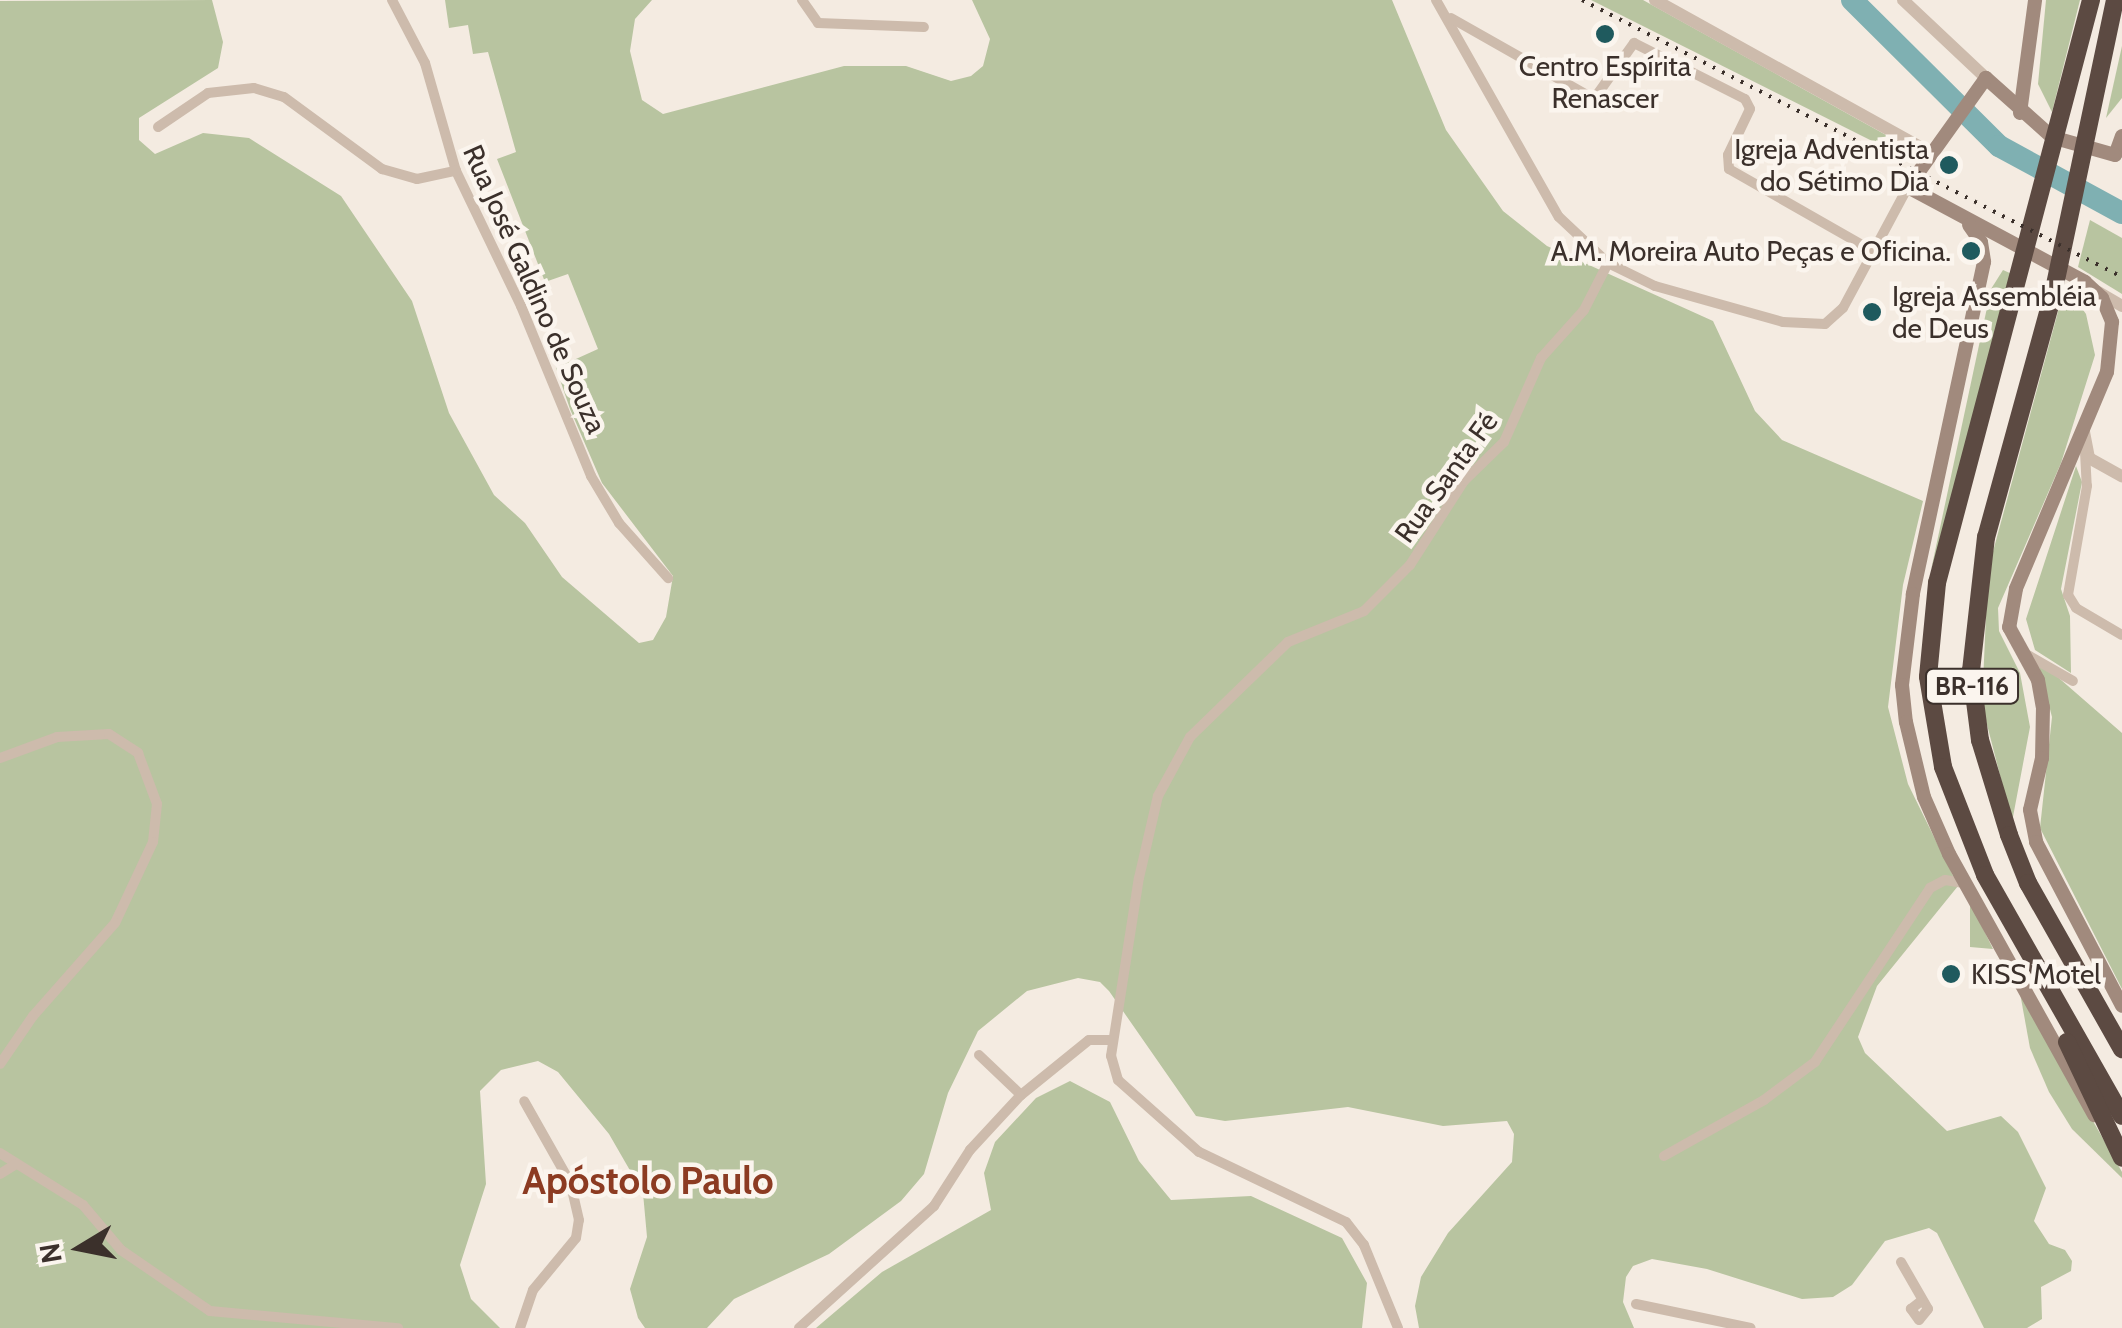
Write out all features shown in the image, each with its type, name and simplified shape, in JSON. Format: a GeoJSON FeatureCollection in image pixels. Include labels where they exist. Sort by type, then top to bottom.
{"type":"FeatureCollection","features":[{"type":"Feature","properties":{"kind":"highway","name":"BR-116"},"geometry":{"type":"LineString","coordinates":[[2091,0],[2017,293],[1937,583],[1928,677],[1943,767],[2008,920],[2122,1116]]}},
{"type":"Feature","properties":{"kind":"highway","name":"BR-116"},"geometry":{"type":"LineString","coordinates":[[2115,0],[2052,298],[1986,537],[1972,631],[1974,707],[1994,792],[2028,884],[2122,1049]]}},
{"type":"Feature","properties":{"kind":"highway"},"geometry":{"type":"LineString","coordinates":[[2095,101],[2110,77],[2122,13]]}},
{"type":"Feature","properties":{"kind":"highway"},"geometry":{"type":"LineString","coordinates":[[2008,920],[2122,1160]]}},
{"type":"Feature","properties":{"kind":"main road"},"geometry":{"type":"LineString","coordinates":[[2020,113],[2035,0]]}},
{"type":"Feature","properties":{"kind":"main road"},"geometry":{"type":"LineString","coordinates":[[2122,136],[2118,157],[2052,137],[2020,113],[1986,78],[1908,186],[2094,289],[2110,316],[2114,344],[2082,442],[2012,604],[2009,626],[2038,680],[2045,730],[2033,785],[2034,832],[2122,1006]]}},
{"type":"Feature","properties":{"kind":"main road"},"geometry":{"type":"LineString","coordinates":[[1951,212],[1979,238],[1982,273]]}},
{"type":"Feature","properties":{"kind":"main road"},"geometry":{"type":"LineString","coordinates":[[2019,250],[1996,250],[1975,288],[1913,594],[1902,685],[1912,760],[1964,883],[2122,1160]]}},
{"type":"Feature","properties":{"kind":"street","name":"Rua José Galdino de Souza"},"geometry":{"type":"LineString","coordinates":[[392,0],[418,44],[456,171],[603,500],[668,578]]}},
{"type":"Feature","properties":{"kind":"street"},"geometry":{"type":"LineString","coordinates":[[802,0],[818,23],[924,27]]}},
{"type":"Feature","properties":{"kind":"street"},"geometry":{"type":"LineString","coordinates":[[1436,0],[1545,198],[1608,262],[1677,293],[1808,327],[1837,316],[1908,186]]}},
{"type":"Feature","properties":{"kind":"street"},"geometry":{"type":"LineString","coordinates":[[1656,0],[1929,152]]}},
{"type":"Feature","properties":{"kind":"street"},"geometry":{"type":"LineString","coordinates":[[1903,0],[1986,78]]}},
{"type":"Feature","properties":{"kind":"street"},"geometry":{"type":"LineString","coordinates":[[1448,16],[1594,99],[1634,43],[1744,99],[1750,109],[1728,155],[1729,170],[1871,250]]}},
{"type":"Feature","properties":{"kind":"street"},"geometry":{"type":"LineString","coordinates":[[1465,50],[1480,35]]}},
{"type":"Feature","properties":{"kind":"street"},"geometry":{"type":"LineString","coordinates":[[158,127],[208,93],[254,88],[284,96],[382,169],[418,179],[456,171]]}},
{"type":"Feature","properties":{"kind":"street","name":"Rua Santa Fé"},"geometry":{"type":"LineString","coordinates":[[1113,1040],[1148,835],[1178,753],[1225,698],[1288,642],[1364,611],[1410,565],[1464,480],[1511,431],[1540,358],[1584,310],[1608,262]]}},
{"type":"Feature","properties":{"kind":"street"},"geometry":{"type":"LineString","coordinates":[[2094,289],[2122,306]]}},
{"type":"Feature","properties":{"kind":"street"},"geometry":{"type":"LineString","coordinates":[[2082,442],[2089,458],[2122,476]]}},
{"type":"Feature","properties":{"kind":"street"},"geometry":{"type":"LineString","coordinates":[[2082,442],[2088,482],[2067,586],[2076,608],[2122,635]]}},
{"type":"Feature","properties":{"kind":"street"},"geometry":{"type":"LineString","coordinates":[[2019,650],[2073,682]]}},
{"type":"Feature","properties":{"kind":"street"},"geometry":{"type":"LineString","coordinates":[[0,758],[57,737],[109,734],[138,752],[157,804],[154,842],[115,923],[32,1016],[0,1064]]}},
{"type":"Feature","properties":{"kind":"street"},"geometry":{"type":"LineString","coordinates":[[1664,1156],[1764,1100],[1815,1062],[1930,888],[1945,880],[1964,883]]}},
{"type":"Feature","properties":{"kind":"street"},"geometry":{"type":"LineString","coordinates":[[799,1328],[934,1206],[970,1150],[1021,1095],[1090,1040],[1113,1040],[1118,1080],[1168,1130],[1199,1152],[1346,1222],[1368,1254],[1398,1328]]}},
{"type":"Feature","properties":{"kind":"street"},"geometry":{"type":"LineString","coordinates":[[979,1055],[1021,1095]]}},
{"type":"Feature","properties":{"kind":"street"},"geometry":{"type":"LineString","coordinates":[[520,1328],[533,1290],[576,1238],[579,1220],[571,1184],[524,1101]]}},
{"type":"Feature","properties":{"kind":"street"},"geometry":{"type":"LineString","coordinates":[[0,1153],[83,1205],[121,1250],[210,1311],[398,1328]]}},
{"type":"Feature","properties":{"kind":"street"},"geometry":{"type":"LineString","coordinates":[[0,1174],[16,1164]]}},
{"type":"Feature","properties":{"kind":"street"},"geometry":{"type":"LineString","coordinates":[[1901,1262],[1920,1302],[1912,1310],[1913,1324]]}},
{"type":"Feature","properties":{"kind":"street"},"geometry":{"type":"LineString","coordinates":[[1636,1304],[1752,1328]]}},
{"type":"Feature","properties":{"kind":"green space"},"geometry":{"type":"Polygon","coordinates":[[[212,0],[223,42],[218,68],[139,118],[139,140],[155,154],[203,133],[249,138],[341,196],[412,301],[449,413],[494,495],[525,523],[562,577],[639,643],[653,640],[666,617],[673,576],[602,483],[570,409],[556,368],[598,349],[568,274],[545,282],[497,159],[516,152],[488,52],[473,54],[468,25],[449,28],[445,0],[652,0],[635,19],[630,51],[642,100],[663,114],[844,66],[906,66],[951,81],[971,76],[983,66],[990,39],[972,0],[1392,0],[1446,130],[1503,211],[1547,246],[1713,321],[1755,411],[1782,440],[1923,501],[1903,585],[1888,707],[1908,784],[1958,886],[1877,986],[1858,1037],[1865,1053],[1947,1131],[2001,1116],[2018,1132],[2046,1188],[2034,1221],[2049,1244],[2065,1250],[2072,1261],[2071,1271],[2041,1287],[2042,1319],[2027,1328],[1984,1328],[1937,1233],[1929,1228],[1885,1241],[1852,1285],[1833,1297],[1802,1299],[1707,1269],[1652,1259],[1633,1266],[1626,1277],[1623,1302],[1634,1328],[1419,1328],[1415,1306],[1421,1277],[1448,1233],[1512,1162],[1514,1134],[1507,1121],[1443,1126],[1348,1107],[1225,1121],[1196,1116],[1109,991],[1100,982],[1078,978],[1027,991],[978,1031],[948,1093],[924,1174],[901,1201],[829,1254],[734,1299],[707,1328],[645,1328],[638,1318],[630,1289],[647,1237],[643,1193],[609,1134],[558,1072],[538,1061],[501,1070],[480,1091],[486,1184],[460,1265],[471,1299],[500,1328],[0,1328],[0,1],[212,0]]]}},
{"type":"Feature","properties":{"kind":"green space"},"geometry":{"type":"Polygon","coordinates":[[[1591,0],[1643,0],[1886,135],[1892,151],[1591,0]]]}},
{"type":"Feature","properties":{"kind":"green space"},"geometry":{"type":"Polygon","coordinates":[[[2046,0],[2080,0],[2052,112],[2038,84],[2046,0]]]}},
{"type":"Feature","properties":{"kind":"green space"},"geometry":{"type":"Polygon","coordinates":[[[2122,46],[2122,98],[2106,118],[2122,46]]]}},
{"type":"Feature","properties":{"kind":"green space"},"geometry":{"type":"Polygon","coordinates":[[[2090,220],[2122,238],[2122,294],[2078,267],[2090,220]]]}},
{"type":"Feature","properties":{"kind":"green space"},"geometry":{"type":"Polygon","coordinates":[[[2003,270],[2012,274],[1959,482],[1931,570],[1991,289],[2003,270]]]}},
{"type":"Feature","properties":{"kind":"green space"},"geometry":{"type":"Polygon","coordinates":[[[2062,297],[2076,300],[2086,314],[2095,355],[2061,463],[1998,608],[1999,631],[2020,673],[2030,727],[2012,822],[1982,705],[1988,570],[2062,297]]]}},
{"type":"Feature","properties":{"kind":"green space"},"geometry":{"type":"Polygon","coordinates":[[[2076,466],[2082,482],[2061,589],[2070,616],[2071,673],[2035,650],[2026,619],[2076,466]]]}},
{"type":"Feature","properties":{"kind":"green space"},"geometry":{"type":"Polygon","coordinates":[[[2037,659],[2122,733],[2122,989],[2040,828],[2052,717],[2037,659]]]}},
{"type":"Feature","properties":{"kind":"green space"},"geometry":{"type":"Polygon","coordinates":[[[1970,902],[1993,949],[1970,947],[1970,902]]]}},
{"type":"Feature","properties":{"kind":"green space"},"geometry":{"type":"Polygon","coordinates":[[[2020,993],[2122,1178],[2072,1129],[2049,1092],[2030,1048],[2020,993]]]}},
{"type":"Feature","properties":{"kind":"green space"},"geometry":{"type":"Polygon","coordinates":[[[1070,1081],[1110,1102],[1139,1161],[1171,1200],[1251,1196],[1342,1238],[1367,1283],[1362,1328],[816,1328],[882,1272],[991,1210],[984,1173],[995,1142],[1036,1098],[1070,1081]]]}},
{"type":"Feature","properties":{"kind":"waterway"},"geometry":{"type":"LineString","coordinates":[[1852,0],[1999,146],[2122,213]]}},
{"type":"Feature","properties":{"kind":"railway"},"geometry":{"type":"LineString","coordinates":[[1582,0],[2122,277]]}},
{"type":"Feature","properties":{"kind":"place","name":"Centro Espírita Renascer"},"geometry":{"type":"Point","coordinates":[1605,34]}},
{"type":"Feature","properties":{"kind":"place","name":"Igreja Adventista do Sétimo Dia"},"geometry":{"type":"Point","coordinates":[1949,165]}},
{"type":"Feature","properties":{"kind":"place","name":"A.M. Moreira Auto Peças e Oficina."},"geometry":{"type":"Point","coordinates":[1971,251]}},
{"type":"Feature","properties":{"kind":"place","name":"Igreja Assembléia de Deus"},"geometry":{"type":"Point","coordinates":[1872,312]}},
{"type":"Feature","properties":{"kind":"place","name":"KISS Motel"},"geometry":{"type":"Point","coordinates":[1951,974]}},
{"type":"Feature","properties":{"kind":"district","name":"Apóstolo Paulo"},"geometry":{"type":"Point","coordinates":[648,1181]}}]}
